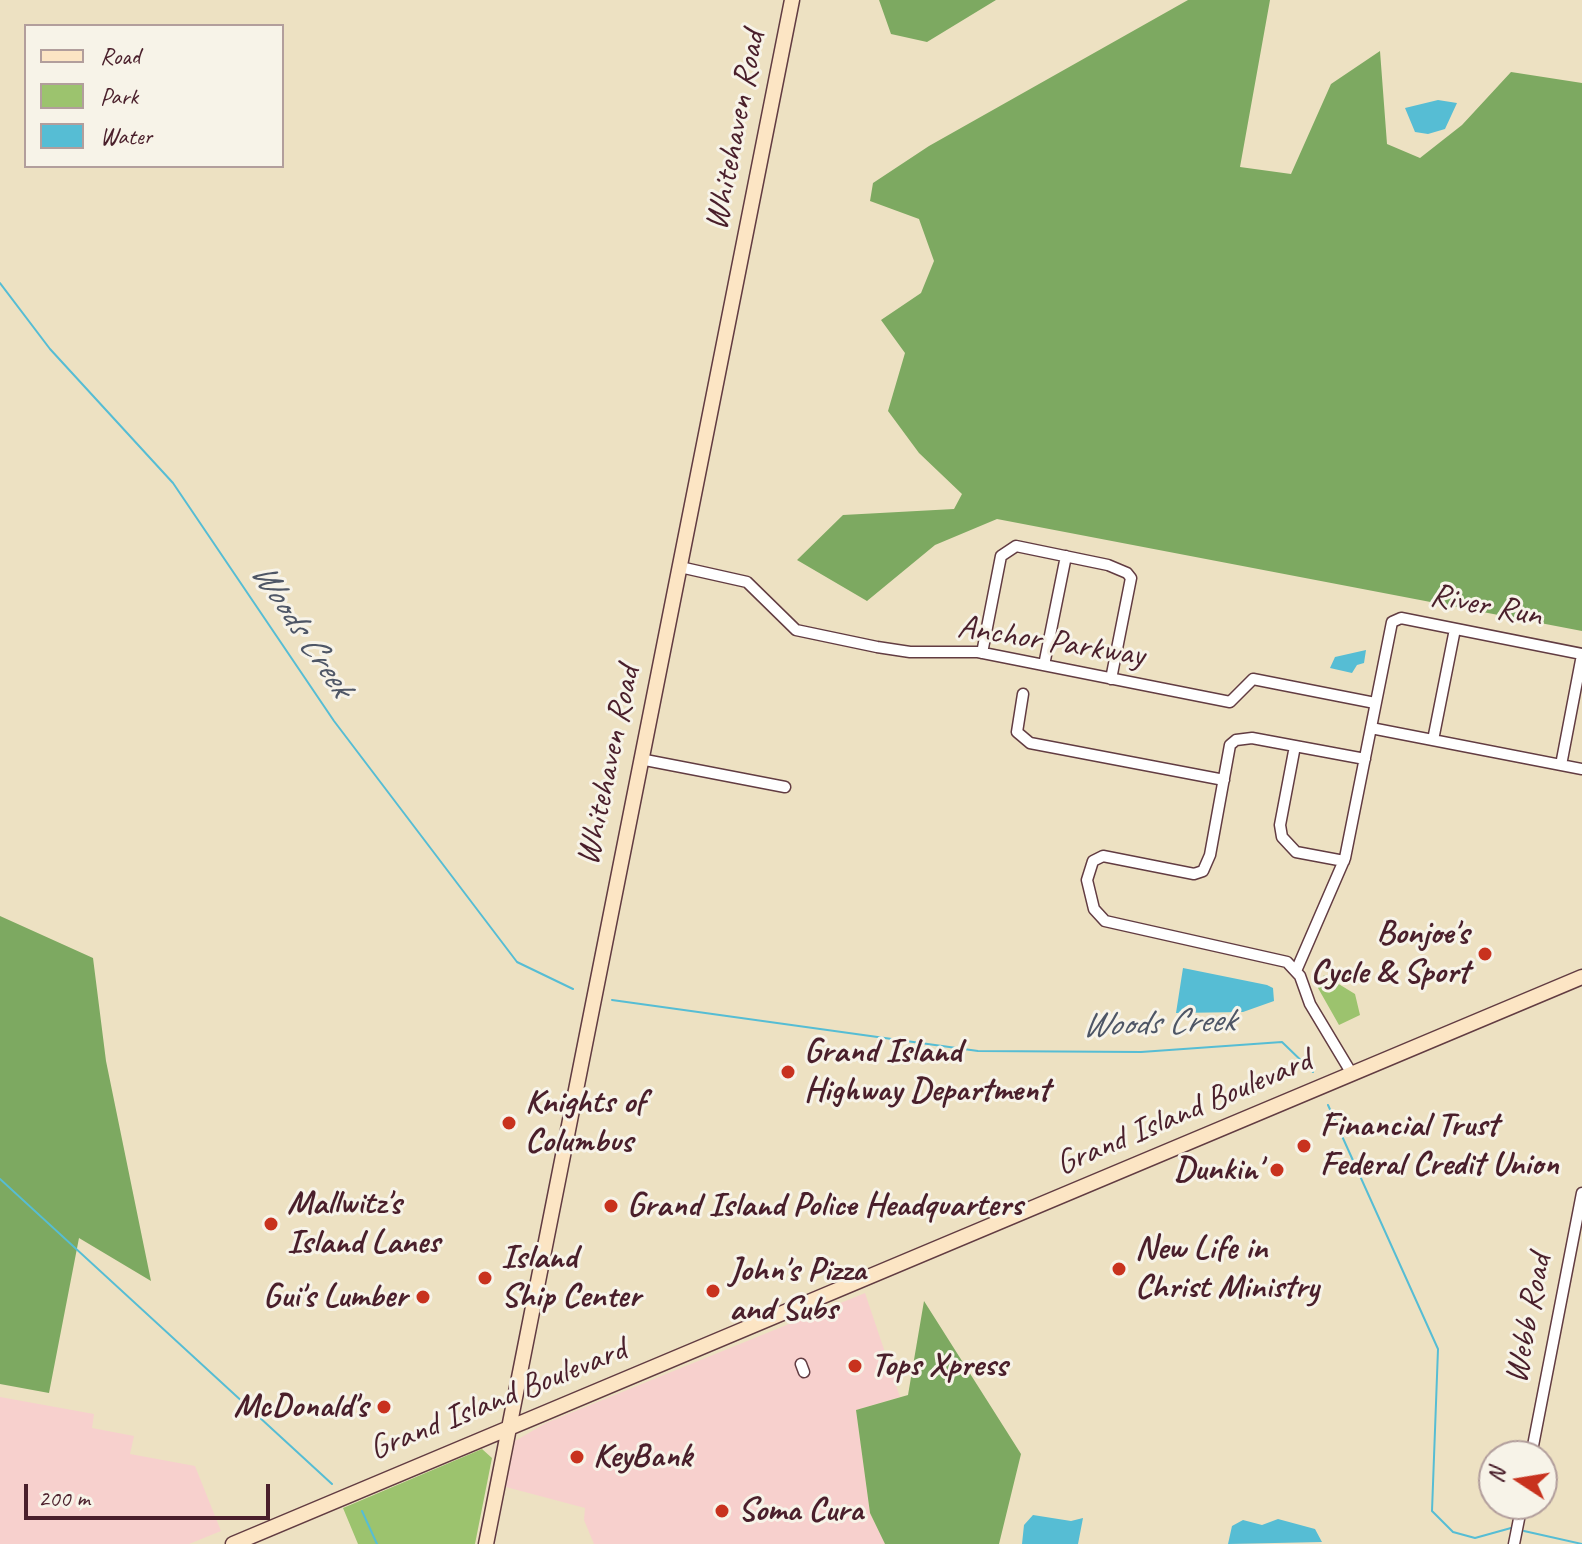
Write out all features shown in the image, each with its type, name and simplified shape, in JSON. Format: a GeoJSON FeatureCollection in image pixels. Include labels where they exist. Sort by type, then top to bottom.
{"type":"FeatureCollection","features":[{"type":"Feature","properties":{"kind":"street","name":"Whitehaven Road"},"geometry":{"type":"LineString","coordinates":[[486,1544],[792,0]]}},
{"type":"Feature","properties":{"kind":"street"},"geometry":{"type":"LineString","coordinates":[[982,653],[1001,556],[1016,546],[1066,556],[1121,569],[1131,578],[1111,679]]}},
{"type":"Feature","properties":{"kind":"street"},"geometry":{"type":"LineString","coordinates":[[1044,665],[1066,556]]}},
{"type":"Feature","properties":{"kind":"street","name":"Anchor Parkway"},"geometry":{"type":"LineString","coordinates":[[680,567],[747,582],[796,630],[910,652],[982,653],[1230,702],[1253,679],[1375,703]]}},
{"type":"Feature","properties":{"kind":"street","name":"River Run"},"geometry":{"type":"LineString","coordinates":[[1296,971],[1344,861],[1389,627],[1395,619],[1582,654]]}},
{"type":"Feature","properties":{"kind":"street"},"geometry":{"type":"LineString","coordinates":[[1433,740],[1455,629]]}},
{"type":"Feature","properties":{"kind":"street"},"geometry":{"type":"LineString","coordinates":[[1561,765],[1582,654]]}},
{"type":"Feature","properties":{"kind":"street"},"geometry":{"type":"LineString","coordinates":[[1023,694],[1017,732],[1030,743],[1224,780]]}},
{"type":"Feature","properties":{"kind":"street"},"geometry":{"type":"LineString","coordinates":[[1371,728],[1582,769]]}},
{"type":"Feature","properties":{"kind":"street"},"geometry":{"type":"LineString","coordinates":[[1352,1074],[1317,1017],[1296,971],[1287,962],[1105,921],[1094,909],[1087,880],[1093,861],[1103,856],[1194,874],[1203,871],[1210,855],[1230,745],[1236,740],[1252,738],[1365,759]]}},
{"type":"Feature","properties":{"kind":"street"},"geometry":{"type":"LineString","coordinates":[[1295,746],[1280,825],[1282,837],[1296,852],[1344,861]]}},
{"type":"Feature","properties":{"kind":"street"},"geometry":{"type":"LineString","coordinates":[[640,759],[785,787]]}},
{"type":"Feature","properties":{"kind":"street","name":"Grand Island Boulevard"},"geometry":{"type":"LineString","coordinates":[[233,1544],[1582,977]]}},
{"type":"Feature","properties":{"kind":"street","name":"Webb Road"},"geometry":{"type":"LineString","coordinates":[[1534,1440],[1582,1193]]}},
{"type":"Feature","properties":{"kind":"street"},"geometry":{"type":"LineString","coordinates":[[1514,1544],[1519,1520]]}},
{"type":"Feature","properties":{"kind":"shaded area"},"geometry":{"type":"Polygon","coordinates":[[[865,1293],[900,1397],[856,1410],[870,1513],[885,1544],[594,1544],[584,1520],[585,1508],[506,1487],[515,1441],[546,1423],[865,1293]]]}},
{"type":"Feature","properties":{"kind":"shaded area"},"geometry":{"type":"Polygon","coordinates":[[[0,1397],[94,1414],[92,1428],[134,1436],[130,1454],[195,1466],[221,1531],[189,1544],[0,1544],[0,1397]]]}},
{"type":"Feature","properties":{"kind":"green space"},"geometry":{"type":"Polygon","coordinates":[[[879,0],[996,0],[927,42],[891,34],[879,0]]]}},
{"type":"Feature","properties":{"kind":"green space"},"geometry":{"type":"Polygon","coordinates":[[[1188,0],[1270,0],[1240,167],[1291,174],[1331,84],[1380,51],[1387,144],[1420,158],[1462,125],[1511,72],[1582,83],[1582,631],[997,519],[935,545],[867,601],[797,560],[843,515],[954,509],[962,494],[919,453],[888,411],[905,353],[881,320],[921,293],[934,261],[919,219],[870,201],[873,183],[929,146],[1188,0]]]}},
{"type":"Feature","properties":{"kind":"green space"},"geometry":{"type":"Polygon","coordinates":[[[0,916],[93,958],[106,1061],[151,1281],[79,1238],[49,1393],[0,1384],[0,916]]]}},
{"type":"Feature","properties":{"kind":"green space"},"geometry":{"type":"Polygon","coordinates":[[[1324,975],[1355,994],[1360,1015],[1339,1025],[1318,988],[1324,975]]]}},
{"type":"Feature","properties":{"kind":"green space"},"geometry":{"type":"Polygon","coordinates":[[[924,1301],[1021,1454],[999,1544],[885,1544],[870,1513],[856,1410],[908,1395],[924,1301]]]}},
{"type":"Feature","properties":{"kind":"green space"},"geometry":{"type":"Polygon","coordinates":[[[482,1449],[492,1458],[475,1544],[358,1544],[343,1508],[482,1449]]]}},
{"type":"Feature","properties":{"kind":"water"},"geometry":{"type":"Polygon","coordinates":[[[1438,100],[1457,103],[1445,129],[1428,134],[1415,132],[1405,108],[1438,100]]]}},
{"type":"Feature","properties":{"kind":"water"},"geometry":{"type":"Polygon","coordinates":[[[1366,650],[1364,663],[1357,665],[1352,673],[1330,668],[1335,657],[1366,650]]]}},
{"type":"Feature","properties":{"kind":"water"},"geometry":{"type":"Polygon","coordinates":[[[1183,968],[1267,985],[1273,988],[1274,1001],[1243,1012],[1176,1013],[1183,968]]]}},
{"type":"Feature","properties":{"kind":"water"},"geometry":{"type":"Polygon","coordinates":[[[1033,1515],[1071,1521],[1083,1518],[1078,1544],[1022,1544],[1024,1525],[1033,1515]]]}},
{"type":"Feature","properties":{"kind":"water"},"geometry":{"type":"Polygon","coordinates":[[[1278,1519],[1315,1529],[1322,1542],[1228,1544],[1232,1526],[1243,1520],[1262,1525],[1278,1519]]]}},
{"type":"Feature","properties":{"kind":"waterway","name":"Woods Creek"},"geometry":{"type":"LineString","coordinates":[[0,283],[50,349],[173,483],[334,721],[517,962],[573,989]]}},
{"type":"Feature","properties":{"kind":"waterway","name":"Woods Creek"},"geometry":{"type":"LineString","coordinates":[[612,1000],[978,1051],[1141,1052],[1282,1042],[1313,1072]]}},
{"type":"Feature","properties":{"kind":"waterway","name":"Woods Creek"},"geometry":{"type":"LineString","coordinates":[[1328,1105],[1438,1349],[1432,1511],[1453,1532],[1475,1538],[1511,1528]]}},
{"type":"Feature","properties":{"kind":"waterway"},"geometry":{"type":"LineString","coordinates":[[0,1179],[332,1484]]}},
{"type":"Feature","properties":{"kind":"waterway"},"geometry":{"type":"LineString","coordinates":[[362,1511],[377,1544]]}},
{"type":"Feature","properties":{"kind":"waterway","name":"Woods Creek"},"geometry":{"type":"LineString","coordinates":[[1524,1531],[1582,1544]]}},
{"type":"Feature","properties":{"kind":"place","name":"Bonjoe's Cycle & Sport"},"geometry":{"type":"Point","coordinates":[1485,954]}},
{"type":"Feature","properties":{"kind":"place","name":"Grand Island Highway Department"},"geometry":{"type":"Point","coordinates":[788,1072]}},
{"type":"Feature","properties":{"kind":"place","name":"Knights of Columbus"},"geometry":{"type":"Point","coordinates":[509,1123]}},
{"type":"Feature","properties":{"kind":"place","name":"Financial Trust Federal Credit Union"},"geometry":{"type":"Point","coordinates":[1304,1146]}},
{"type":"Feature","properties":{"kind":"place","name":"Dunkin'"},"geometry":{"type":"Point","coordinates":[1277,1170]}},
{"type":"Feature","properties":{"kind":"place","name":"Grand Island Police Headquarters"},"geometry":{"type":"Point","coordinates":[611,1206]}},
{"type":"Feature","properties":{"kind":"place","name":"Mallwitz's Island Lanes"},"geometry":{"type":"Point","coordinates":[271,1224]}},
{"type":"Feature","properties":{"kind":"place","name":"New Life in Christ Ministry"},"geometry":{"type":"Point","coordinates":[1119,1269]}},
{"type":"Feature","properties":{"kind":"place","name":"Island Ship Center"},"geometry":{"type":"Point","coordinates":[485,1278]}},
{"type":"Feature","properties":{"kind":"place","name":"John's Pizza and Subs"},"geometry":{"type":"Point","coordinates":[713,1291]}},
{"type":"Feature","properties":{"kind":"place","name":"Gui's Lumber"},"geometry":{"type":"Point","coordinates":[423,1297]}},
{"type":"Feature","properties":{"kind":"place","name":"Tops Xpress"},"geometry":{"type":"Point","coordinates":[855,1366]}},
{"type":"Feature","properties":{"kind":"place","name":"McDonald's"},"geometry":{"type":"Point","coordinates":[384,1407]}},
{"type":"Feature","properties":{"kind":"place","name":"KeyBank"},"geometry":{"type":"Point","coordinates":[577,1457]}},
{"type":"Feature","properties":{"kind":"place","name":"Soma Cura"},"geometry":{"type":"Point","coordinates":[722,1511]}}]}
